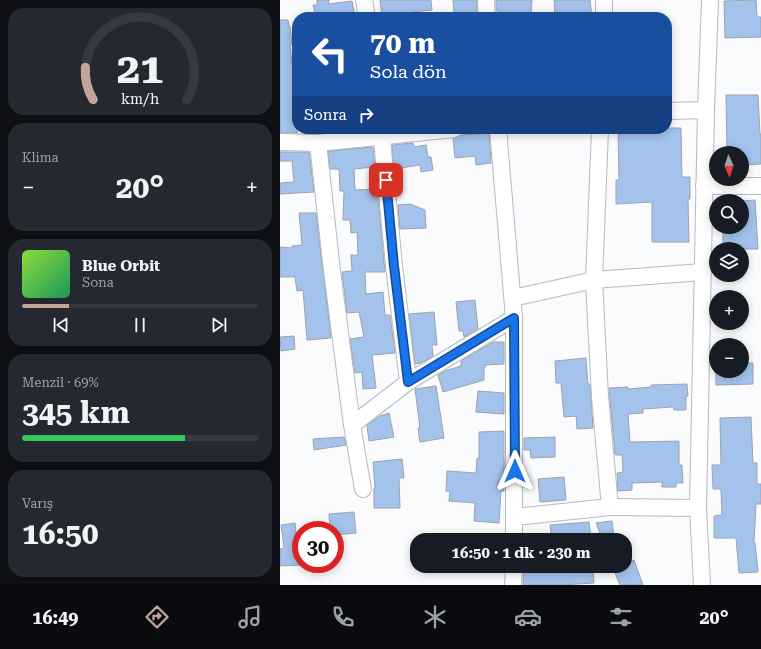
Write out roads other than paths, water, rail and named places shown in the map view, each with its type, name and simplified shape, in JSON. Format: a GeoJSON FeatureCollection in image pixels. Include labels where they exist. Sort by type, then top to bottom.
{"type":"FeatureCollection","features":[{"type":"Feature","properties":{"kind":"street"},"geometry":{"type":"LineString","coordinates":[[364,0],[366,12]]}},
{"type":"Feature","properties":{"kind":"street"},"geometry":{"type":"LineString","coordinates":[[486,0],[487,12]]}},
{"type":"Feature","properties":{"kind":"street"},"geometry":{"type":"LineString","coordinates":[[604,0],[604,12]]}},
{"type":"Feature","properties":{"kind":"street"},"geometry":{"type":"LineString","coordinates":[[702,585],[698,508],[704,186],[710,0]]}},
{"type":"Feature","properties":{"kind":"street"},"geometry":{"type":"LineString","coordinates":[[672,111],[706,110]]}},
{"type":"Feature","properties":{"kind":"street"},"geometry":{"type":"LineString","coordinates":[[280,142],[318,142],[375,134]]}},
{"type":"Feature","properties":{"kind":"street"},"geometry":{"type":"LineString","coordinates":[[382,134],[394,266],[408,382]]}},
{"type":"Feature","properties":{"kind":"street"},"geometry":{"type":"LineString","coordinates":[[498,134],[514,318],[514,533]]}},
{"type":"Feature","properties":{"kind":"street"},"geometry":{"type":"LineString","coordinates":[[600,134],[594,280],[600,397],[610,507]]}},
{"type":"Feature","properties":{"kind":"street"},"geometry":{"type":"LineString","coordinates":[[318,142],[332,271],[352,425],[363,489]]}},
{"type":"Feature","properties":{"kind":"street"},"geometry":{"type":"LineString","coordinates":[[704,186],[761,186]]}},
{"type":"Feature","properties":{"kind":"street"},"geometry":{"type":"LineString","coordinates":[[513,298],[594,280],[702,272]]}},
{"type":"Feature","properties":{"kind":"street"},"geometry":{"type":"LineString","coordinates":[[352,425],[408,382],[514,318]]}},
{"type":"Feature","properties":{"kind":"street"},"geometry":{"type":"LineString","coordinates":[[515,517],[610,507],[698,508]]}},
{"type":"Feature","properties":{"kind":"street"},"geometry":{"type":"LineString","coordinates":[[513,585],[514,573]]}}]}
